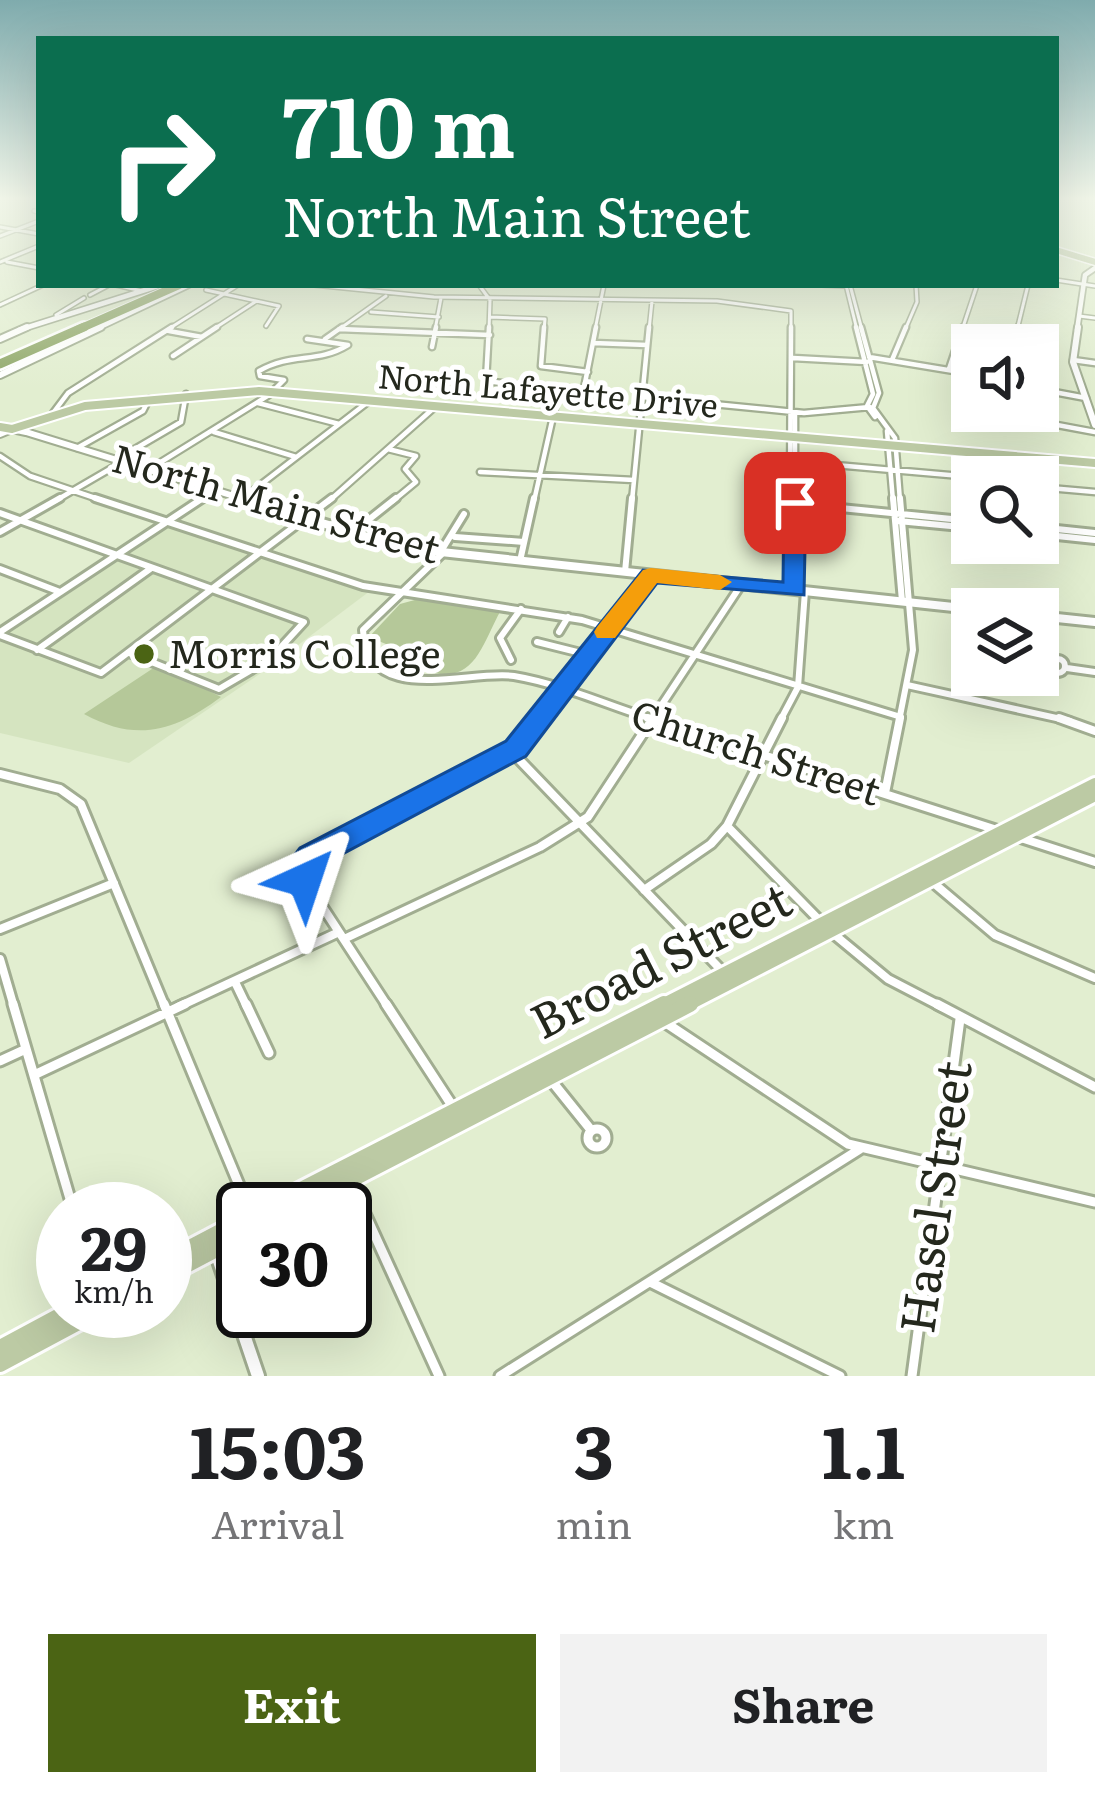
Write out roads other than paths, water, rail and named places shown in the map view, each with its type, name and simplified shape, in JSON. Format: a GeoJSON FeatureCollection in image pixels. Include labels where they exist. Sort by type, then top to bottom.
{"type":"FeatureCollection","features":[{"type":"Feature","properties":{"kind":"highway"},"geometry":{"type":"LineString","coordinates":[[6,361],[168,288]]}},
{"type":"Feature","properties":{"kind":"main road","name":"North Lafayette Drive"},"geometry":{"type":"LineString","coordinates":[[13,429],[53,412],[88,407],[186,394],[274,392],[1095,463]]}},
{"type":"Feature","properties":{"kind":"main road"},"geometry":{"type":"LineString","coordinates":[[0,428],[13,429],[88,407]]}},
{"type":"Feature","properties":{"kind":"main road","name":"North Main Street"},"geometry":{"type":"LineString","coordinates":[[13,429],[352,533],[442,553],[951,607]]}},
{"type":"Feature","properties":{"kind":"main road"},"geometry":{"type":"LineString","coordinates":[[1059,618],[1095,622]]}},
{"type":"Feature","properties":{"kind":"main road","name":"Broad Street"},"geometry":{"type":"LineString","coordinates":[[1009,834],[1095,784]]}},
{"type":"Feature","properties":{"kind":"main road","name":"Broad Street"},"geometry":{"type":"LineString","coordinates":[[316,1182],[1095,795]]}},
{"type":"Feature","properties":{"kind":"main road","name":"Broad Street"},"geometry":{"type":"LineString","coordinates":[[345,1182],[548,1076],[656,1013]]}},
{"type":"Feature","properties":{"kind":"main road"},"geometry":{"type":"LineString","coordinates":[[192,1257],[216,1241]]}},
{"type":"Feature","properties":{"kind":"main road"},"geometry":{"type":"LineString","coordinates":[[192,1251],[216,1242]]}},
{"type":"Feature","properties":{"kind":"main road"},"geometry":{"type":"LineString","coordinates":[[0,1348],[36,1329]]}},
{"type":"Feature","properties":{"kind":"main road"},"geometry":{"type":"LineString","coordinates":[[0,1364],[49,1338]]}},
{"type":"Feature","properties":{"kind":"street"},"geometry":{"type":"LineString","coordinates":[[2,261],[36,267]]}},
{"type":"Feature","properties":{"kind":"street"},"geometry":{"type":"LineString","coordinates":[[1059,419],[1094,422],[1073,360],[1085,273],[1095,265]]}},
{"type":"Feature","properties":{"kind":"street"},"geometry":{"type":"LineString","coordinates":[[1059,280],[1095,286]]}},
{"type":"Feature","properties":{"kind":"street"},"geometry":{"type":"LineString","coordinates":[[0,305],[37,288]]}},
{"type":"Feature","properties":{"kind":"street"},"geometry":{"type":"LineString","coordinates":[[0,339],[106,288]]}},
{"type":"Feature","properties":{"kind":"street"},"geometry":{"type":"LineString","coordinates":[[127,288],[145,292]]}},
{"type":"Feature","properties":{"kind":"street"},"geometry":{"type":"LineString","coordinates":[[56,315],[106,307],[154,288]]}},
{"type":"Feature","properties":{"kind":"street"},"geometry":{"type":"LineString","coordinates":[[0,375],[184,288]]}},
{"type":"Feature","properties":{"kind":"street"},"geometry":{"type":"LineString","coordinates":[[53,412],[68,393],[233,288]]}},
{"type":"Feature","properties":{"kind":"street"},"geometry":{"type":"LineString","coordinates":[[339,288],[441,298],[601,299],[784,308],[794,314],[798,687],[727,826],[711,844],[644,890]]}},
{"type":"Feature","properties":{"kind":"street"},"geometry":{"type":"LineString","coordinates":[[481,288],[488,298],[490,317],[485,379],[560,391],[580,391],[588,372],[603,288]]}},
{"type":"Feature","properties":{"kind":"street"},"geometry":{"type":"LineString","coordinates":[[642,397],[793,412],[869,406],[879,395],[848,288]]}},
{"type":"Feature","properties":{"kind":"street"},"geometry":{"type":"LineString","coordinates":[[892,360],[917,302],[916,288]]}},
{"type":"Feature","properties":{"kind":"street"},"geometry":{"type":"LineString","coordinates":[[794,358],[892,360],[949,369],[976,288]]}},
{"type":"Feature","properties":{"kind":"street"},"geometry":{"type":"LineString","coordinates":[[1019,324],[1027,288]]}},
{"type":"Feature","properties":{"kind":"street"},"geometry":{"type":"LineString","coordinates":[[206,290],[281,308],[266,326]]}},
{"type":"Feature","properties":{"kind":"street"},"geometry":{"type":"LineString","coordinates":[[325,339],[388,294]]}},
{"type":"Feature","properties":{"kind":"street"},"geometry":{"type":"LineString","coordinates":[[433,346],[441,298]]}},
{"type":"Feature","properties":{"kind":"street"},"geometry":{"type":"LineString","coordinates":[[173,356],[256,301]]}},
{"type":"Feature","properties":{"kind":"street"},"geometry":{"type":"LineString","coordinates":[[625,572],[652,301]]}},
{"type":"Feature","properties":{"kind":"street"},"geometry":{"type":"LineString","coordinates":[[368,311],[440,317]]}},
{"type":"Feature","properties":{"kind":"street"},"geometry":{"type":"LineString","coordinates":[[1079,316],[1095,318]]}},
{"type":"Feature","properties":{"kind":"street"},"geometry":{"type":"LineString","coordinates":[[490,317],[545,319],[541,367],[588,372]]}},
{"type":"Feature","properties":{"kind":"street"},"geometry":{"type":"LineString","coordinates":[[339,329],[437,337],[490,335]]}},
{"type":"Feature","properties":{"kind":"street"},"geometry":{"type":"LineString","coordinates":[[165,331],[202,337]]}},
{"type":"Feature","properties":{"kind":"street"},"geometry":{"type":"LineString","coordinates":[[148,470],[258,403],[284,379],[256,373],[283,357],[328,358],[349,345],[307,339]]}},
{"type":"Feature","properties":{"kind":"street"},"geometry":{"type":"LineString","coordinates":[[593,343],[647,345]]}},
{"type":"Feature","properties":{"kind":"street"},"geometry":{"type":"LineString","coordinates":[[1073,360],[1095,363]]}},
{"type":"Feature","properties":{"kind":"street"},"geometry":{"type":"LineString","coordinates":[[520,561],[560,391]]}},
{"type":"Feature","properties":{"kind":"street"},"geometry":{"type":"LineString","coordinates":[[1059,393],[1086,398]]}},
{"type":"Feature","properties":{"kind":"street"},"geometry":{"type":"LineString","coordinates":[[0,532],[181,422],[186,394]]}},
{"type":"Feature","properties":{"kind":"street"},"geometry":{"type":"LineString","coordinates":[[77,448],[143,411],[149,399]]}},
{"type":"Feature","properties":{"kind":"street"},"geometry":{"type":"LineString","coordinates":[[242,499],[370,400]]}},
{"type":"Feature","properties":{"kind":"street"},"geometry":{"type":"LineString","coordinates":[[258,403],[339,424]]}},
{"type":"Feature","properties":{"kind":"street"},"geometry":{"type":"LineString","coordinates":[[0,633],[97,674],[306,519],[436,405]]}},
{"type":"Feature","properties":{"kind":"street"},"geometry":{"type":"LineString","coordinates":[[869,406],[893,432],[897,517],[913,650],[885,794]]}},
{"type":"Feature","properties":{"kind":"street"},"geometry":{"type":"LineString","coordinates":[[212,431],[296,458]]}},
{"type":"Feature","properties":{"kind":"street"},"geometry":{"type":"LineString","coordinates":[[352,533],[416,482],[405,470],[416,456],[387,449]]}},
{"type":"Feature","properties":{"kind":"street"},"geometry":{"type":"LineString","coordinates":[[0,456],[23,474],[372,588],[568,617],[901,717]]}},
{"type":"Feature","properties":{"kind":"street"},"geometry":{"type":"LineString","coordinates":[[793,461],[951,475]]}},
{"type":"Feature","properties":{"kind":"street"},"geometry":{"type":"LineString","coordinates":[[480,472],[634,481]]}},
{"type":"Feature","properties":{"kind":"street"},"geometry":{"type":"LineString","coordinates":[[1059,487],[1095,490]]}},
{"type":"Feature","properties":{"kind":"street"},"geometry":{"type":"LineString","coordinates":[[0,633],[214,490]]}},
{"type":"Feature","properties":{"kind":"street"},"geometry":{"type":"LineString","coordinates":[[793,504],[951,522]]}},
{"type":"Feature","properties":{"kind":"street"},"geometry":{"type":"LineString","coordinates":[[0,513],[304,622],[270,659],[219,688],[129,652]]}},
{"type":"Feature","properties":{"kind":"street"},"geometry":{"type":"LineString","coordinates":[[408,592],[442,553],[464,514]]}},
{"type":"Feature","properties":{"kind":"street"},"geometry":{"type":"LineString","coordinates":[[1059,533],[1095,537]]}},
{"type":"Feature","properties":{"kind":"street"},"geometry":{"type":"LineString","coordinates":[[454,537],[524,542]]}},
{"type":"Feature","properties":{"kind":"street"},"geometry":{"type":"LineString","coordinates":[[37,650],[150,568]]}},
{"type":"Feature","properties":{"kind":"street"},"geometry":{"type":"LineString","coordinates":[[0,569],[60,592]]}},
{"type":"Feature","properties":{"kind":"street"},"geometry":{"type":"LineString","coordinates":[[455,1110],[305,880],[302,866],[311,856],[511,751],[651,575]]}},
{"type":"Feature","properties":{"kind":"street"},"geometry":{"type":"LineString","coordinates":[[34,1075],[519,858],[581,823],[741,585]]}},
{"type":"Feature","properties":{"kind":"street","name":"Church Street"},"geometry":{"type":"LineString","coordinates":[[408,592],[367,625],[361,637],[376,663],[420,682],[498,673],[1095,862]]}},
{"type":"Feature","properties":{"kind":"street"},"geometry":{"type":"LineString","coordinates":[[511,660],[500,638],[521,609]]}},
{"type":"Feature","properties":{"kind":"street"},"geometry":{"type":"LineString","coordinates":[[559,632],[568,617]]}},
{"type":"Feature","properties":{"kind":"street"},"geometry":{"type":"LineString","coordinates":[[537,642],[589,655]]}},
{"type":"Feature","properties":{"kind":"street"},"geometry":{"type":"LineString","coordinates":[[1067,668],[1095,672]]}},
{"type":"Feature","properties":{"kind":"street"},"geometry":{"type":"LineString","coordinates":[[907,685],[1066,720],[1095,731]]}},
{"type":"Feature","properties":{"kind":"street"},"geometry":{"type":"LineString","coordinates":[[511,751],[727,977]]}},
{"type":"Feature","properties":{"kind":"street"},"geometry":{"type":"LineString","coordinates":[[0,774],[60,789],[78,800],[238,1182]]}},
{"type":"Feature","properties":{"kind":"street"},"geometry":{"type":"LineString","coordinates":[[727,826],[874,971],[1095,1087]]}},
{"type":"Feature","properties":{"kind":"street"},"geometry":{"type":"LineString","coordinates":[[926,876],[994,935],[1095,977]]}},
{"type":"Feature","properties":{"kind":"street"},"geometry":{"type":"LineString","coordinates":[[0,929],[114,883]]}},
{"type":"Feature","properties":{"kind":"street"},"geometry":{"type":"LineString","coordinates":[[0,958],[65,1182]]}},
{"type":"Feature","properties":{"kind":"street"},"geometry":{"type":"LineString","coordinates":[[235,982],[269,1054]]}},
{"type":"Feature","properties":{"kind":"street"},"geometry":{"type":"LineString","coordinates":[[656,1013],[860,1149],[1095,1202]]}},
{"type":"Feature","properties":{"kind":"street","name":"Hasel Street"},"geometry":{"type":"LineString","coordinates":[[912,1376],[960,1019]]}},
{"type":"Feature","properties":{"kind":"street"},"geometry":{"type":"LineString","coordinates":[[0,1060],[26,1049]]}},
{"type":"Feature","properties":{"kind":"street"},"geometry":{"type":"LineString","coordinates":[[548,1076],[591,1130]]}},
{"type":"Feature","properties":{"kind":"street"},"geometry":{"type":"LineString","coordinates":[[500,1376],[860,1149]]}},
{"type":"Feature","properties":{"kind":"street"},"geometry":{"type":"LineString","coordinates":[[349,1180],[440,1376]]}},
{"type":"Feature","properties":{"kind":"street"},"geometry":{"type":"LineString","coordinates":[[213,1243],[258,1376]]}},
{"type":"Feature","properties":{"kind":"street"},"geometry":{"type":"LineString","coordinates":[[650,1282],[840,1376]]}},
{"type":"Feature","properties":{"kind":"place","name":"Morris College"},"geometry":{"type":"Point","coordinates":[144,654]}}]}
